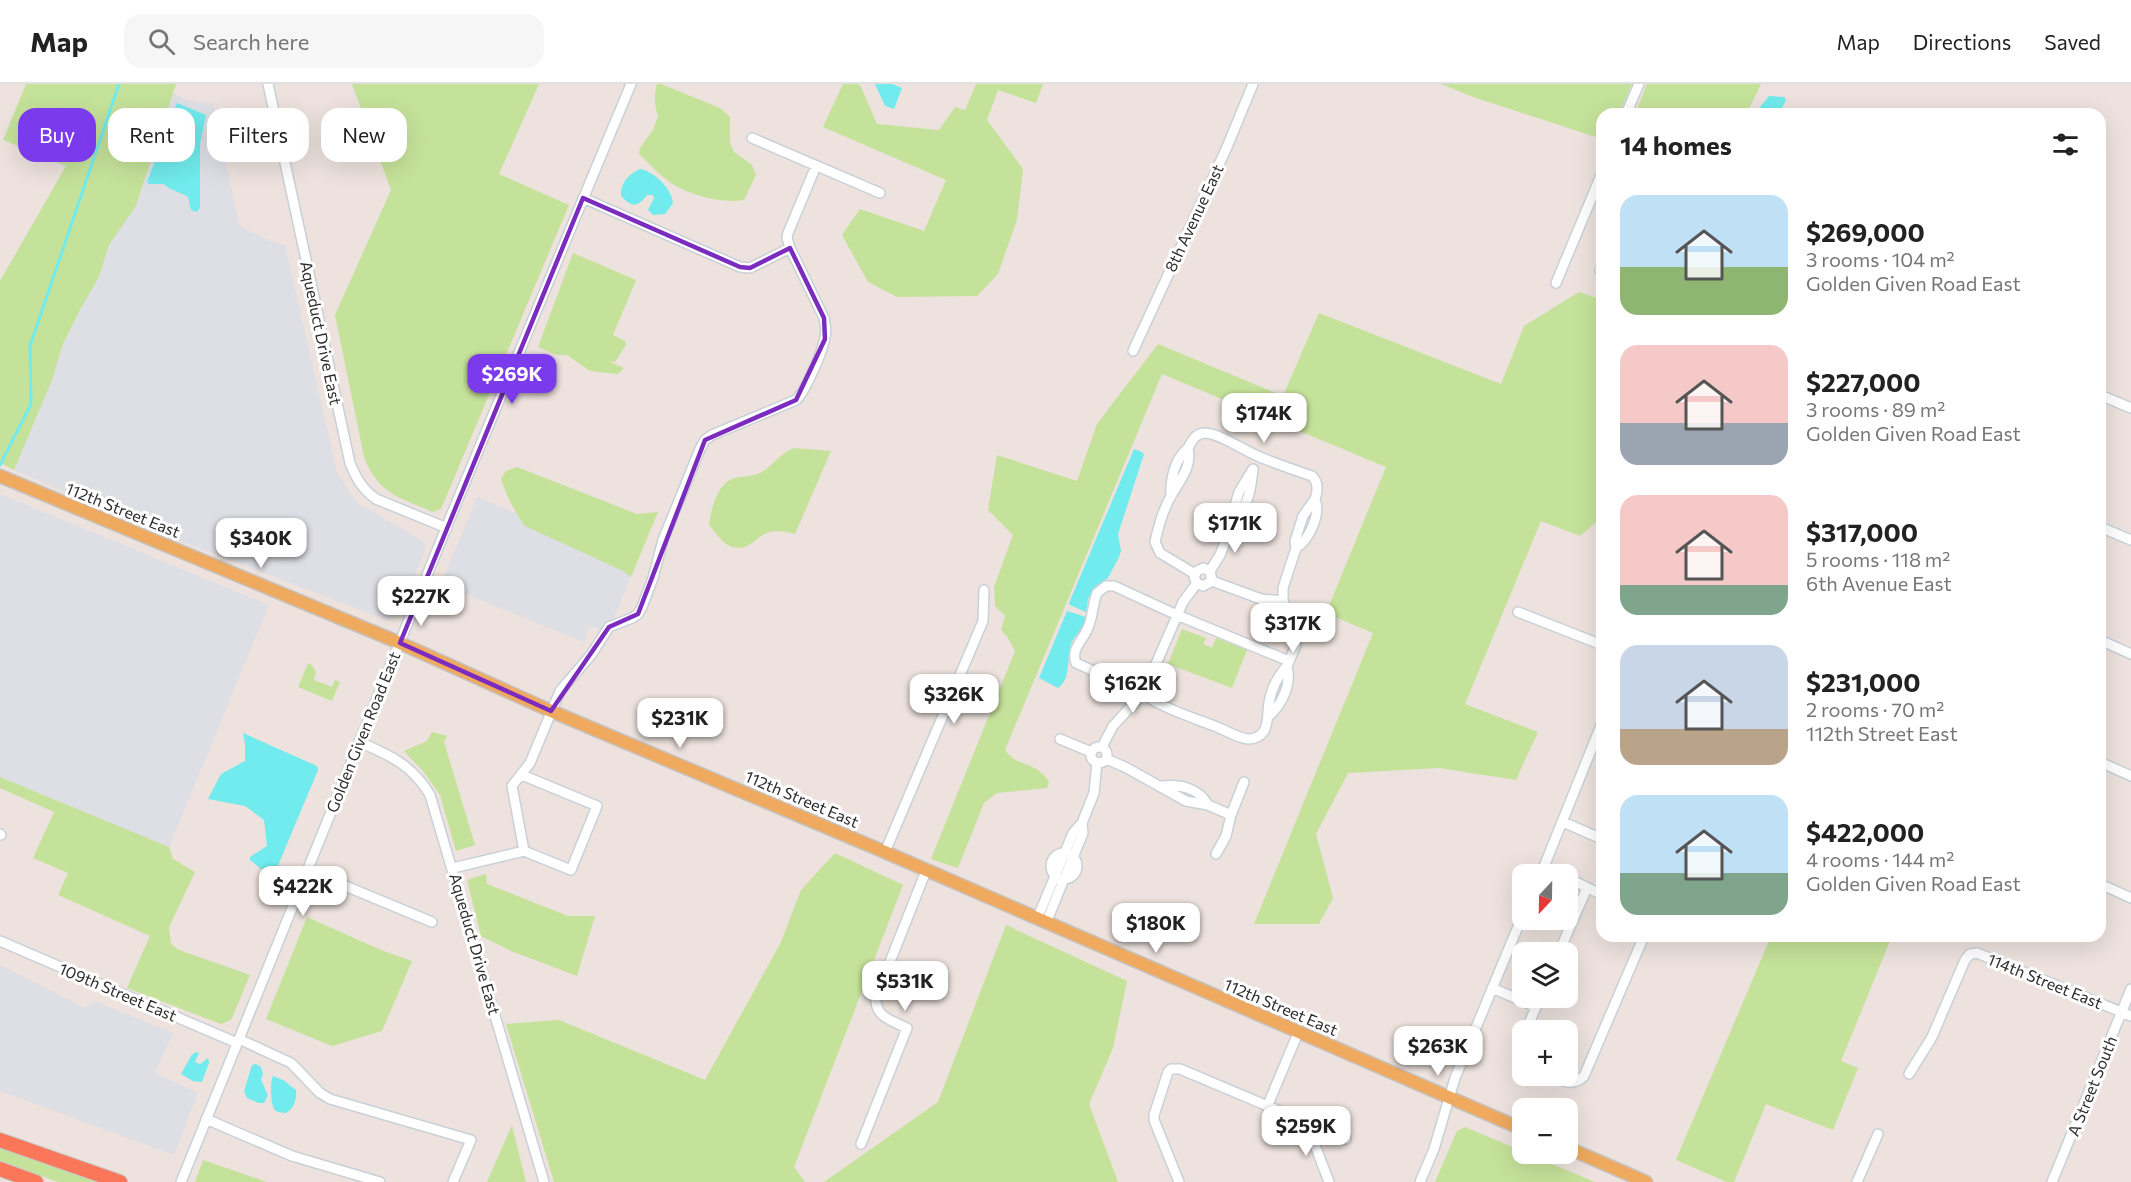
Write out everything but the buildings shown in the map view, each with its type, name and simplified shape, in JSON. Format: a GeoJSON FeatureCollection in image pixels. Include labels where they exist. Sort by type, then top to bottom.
{"type":"FeatureCollection","features":[{"type":"Feature","properties":{"kind":"highway"},"geometry":{"type":"LineString","coordinates":[[0,1140],[120,1182]]}},
{"type":"Feature","properties":{"kind":"highway"},"geometry":{"type":"LineString","coordinates":[[0,1169],[36,1182]]}},
{"type":"Feature","properties":{"kind":"main road","name":"112th Street East"},"geometry":{"type":"LineString","coordinates":[[0,476],[400,643],[551,711],[885,852],[1512,1125]]}},
{"type":"Feature","properties":{"kind":"main road"},"geometry":{"type":"LineString","coordinates":[[1578,1152],[1646,1182]]}},
{"type":"Feature","properties":{"kind":"street","name":"Aqueduct Drive East"},"geometry":{"type":"LineString","coordinates":[[268,84],[352,467],[363,488],[376,499],[447,528]]}},
{"type":"Feature","properties":{"kind":"street","name":"Golden Given Road East"},"geometry":{"type":"LineString","coordinates":[[181,1182],[359,742],[631,84]]}},
{"type":"Feature","properties":{"kind":"street","name":"8th Avenue East"},"geometry":{"type":"LineString","coordinates":[[1133,351],[1253,84]]}},
{"type":"Feature","properties":{"kind":"street"},"geometry":{"type":"LineString","coordinates":[[1629,108],[1639,84]]}},
{"type":"Feature","properties":{"kind":"street"},"geometry":{"type":"LineString","coordinates":[[752,138],[880,193]]}},
{"type":"Feature","properties":{"kind":"street"},"geometry":{"type":"LineString","coordinates":[[524,851],[512,786],[530,763],[560,691],[591,655],[609,627],[632,618],[642,607],[655,572],[663,540],[705,440],[719,431],[796,400],[804,391],[825,339],[825,326],[824,318],[787,238],[816,166]]}},
{"type":"Feature","properties":{"kind":"street"},"geometry":{"type":"LineString","coordinates":[[1556,283],[1596,187]]}},
{"type":"Feature","properties":{"kind":"street"},"geometry":{"type":"LineString","coordinates":[[583,198],[740,267],[750,268],[790,248]]}},
{"type":"Feature","properties":{"kind":"street"},"geometry":{"type":"LineString","coordinates":[[2106,398],[2131,408]]}},
{"type":"Feature","properties":{"kind":"street"},"geometry":{"type":"LineString","coordinates":[[1258,456],[1253,469],[1251,492],[1240,514],[1233,522],[1207,585],[1160,553],[1155,542],[1171,495],[1171,483],[1177,463],[1182,453],[1197,436],[1211,434],[1258,456],[1312,476],[1317,485],[1315,499],[1317,505],[1311,528],[1303,543],[1296,548],[1285,578],[1283,600],[1297,631],[1296,645],[1288,664],[1289,672],[1283,697],[1276,710],[1269,716],[1262,733],[1252,739],[1245,739],[1191,719],[1076,663],[1074,651],[1088,628],[1096,593],[1106,586],[1122,590],[1288,664]]}},
{"type":"Feature","properties":{"kind":"street"},"geometry":{"type":"LineString","coordinates":[[2106,530],[2131,540]]}},
{"type":"Feature","properties":{"kind":"street"},"geometry":{"type":"LineString","coordinates":[[1102,747],[1113,726],[1142,694],[1183,602],[1203,568],[1211,576],[1261,599],[1283,600]]}},
{"type":"Feature","properties":{"kind":"street"},"geometry":{"type":"LineString","coordinates":[[885,852],[983,621],[984,590]]}},
{"type":"Feature","properties":{"kind":"street"},"geometry":{"type":"LineString","coordinates":[[1518,612],[1596,643]]}},
{"type":"Feature","properties":{"kind":"street"},"geometry":{"type":"LineString","coordinates":[[2106,643],[2131,654]]}},
{"type":"Feature","properties":{"kind":"street"},"geometry":{"type":"LineString","coordinates":[[1546,864],[1596,738]]}},
{"type":"Feature","properties":{"kind":"street"},"geometry":{"type":"LineString","coordinates":[[1060,739],[1091,752]]}},
{"type":"Feature","properties":{"kind":"street","name":"Aqueduct Drive East"},"geometry":{"type":"LineString","coordinates":[[359,742],[395,758],[417,775],[434,804],[458,866],[544,1182]]}},
{"type":"Feature","properties":{"kind":"street"},"geometry":{"type":"LineString","coordinates":[[1069,855],[1083,833],[1082,823],[1094,794],[1102,761],[1107,751],[1102,747],[1096,747],[1091,752]]}},
{"type":"Feature","properties":{"kind":"street"},"geometry":{"type":"LineString","coordinates":[[1091,752],[1092,758],[1162,786],[1186,801],[1208,805],[1231,815]]}},
{"type":"Feature","properties":{"kind":"street"},"geometry":{"type":"LineString","coordinates":[[2106,765],[2131,776]]}},
{"type":"Feature","properties":{"kind":"street"},"geometry":{"type":"LineString","coordinates":[[458,866],[524,851],[571,870],[597,806],[522,775]]}},
{"type":"Feature","properties":{"kind":"street"},"geometry":{"type":"LineString","coordinates":[[1216,854],[1226,836],[1231,815],[1244,782]]}},
{"type":"Feature","properties":{"kind":"street"},"geometry":{"type":"LineString","coordinates":[[1563,822],[1596,836]]}},
{"type":"Feature","properties":{"kind":"street"},"geometry":{"type":"LineString","coordinates":[[1057,855],[1069,855],[1077,863],[1076,872],[1071,878],[1059,878],[1051,869],[1052,861],[1057,855]]}},
{"type":"Feature","properties":{"kind":"street"},"geometry":{"type":"LineString","coordinates":[[307,870],[432,922]]}},
{"type":"Feature","properties":{"kind":"street"},"geometry":{"type":"LineString","coordinates":[[861,1144],[907,1028],[883,1016],[876,1007],[876,998],[926,871]]}},
{"type":"Feature","properties":{"kind":"street"},"geometry":{"type":"LineString","coordinates":[[1041,921],[1059,878]]}},
{"type":"Feature","properties":{"kind":"street"},"geometry":{"type":"LineString","coordinates":[[1578,883],[1596,892]]}},
{"type":"Feature","properties":{"kind":"street"},"geometry":{"type":"LineString","coordinates":[[2106,887],[2131,897]]}},
{"type":"Feature","properties":{"kind":"street"},"geometry":{"type":"LineString","coordinates":[[1563,942],[1587,888]]}},
{"type":"Feature","properties":{"kind":"street"},"geometry":{"type":"LineString","coordinates":[[1420,1182],[1434,1149],[1455,1078],[1517,930]]}},
{"type":"Feature","properties":{"kind":"street","name":"109th Street East"},"geometry":{"type":"LineString","coordinates":[[0,941],[291,1063],[320,1093],[330,1099],[471,1140],[453,1182]]}},
{"type":"Feature","properties":{"kind":"street"},"geometry":{"type":"LineString","coordinates":[[1578,1081],[1584,1076],[1641,942]]}},
{"type":"Feature","properties":{"kind":"street","name":"114th Street East"},"geometry":{"type":"LineString","coordinates":[[1910,1074],[1932,1037],[1968,956],[1977,953],[2127,1014]]}},
{"type":"Feature","properties":{"kind":"street"},"geometry":{"type":"LineString","coordinates":[[1492,988],[1512,995]]}},
{"type":"Feature","properties":{"kind":"street","name":"A Street South"},"geometry":{"type":"LineString","coordinates":[[2052,1182],[2127,1014],[2131,989]]}},
{"type":"Feature","properties":{"kind":"street"},"geometry":{"type":"LineString","coordinates":[[1267,1107],[1298,1033]]}},
{"type":"Feature","properties":{"kind":"street"},"geometry":{"type":"LineString","coordinates":[[1179,1182],[1154,1120],[1154,1114],[1171,1069],[1180,1069],[1346,1139]]}},
{"type":"Feature","properties":{"kind":"street"},"geometry":{"type":"LineString","coordinates":[[206,1119],[292,1156],[380,1182]]}},
{"type":"Feature","properties":{"kind":"street"},"geometry":{"type":"LineString","coordinates":[[1307,1124],[1329,1182]]}},
{"type":"Feature","properties":{"kind":"street"},"geometry":{"type":"LineString","coordinates":[[1857,1182],[1878,1134]]}},
{"type":"Feature","properties":{"kind":"highlighted area"},"geometry":{"type":"Polygon","coordinates":[[[583,198],[740,267],[750,268],[790,248],[824,318],[825,339],[796,400],[705,440],[638,614],[609,627],[551,711],[400,643],[583,198]]]}},
{"type":"Feature","properties":{"kind":"shaded area"},"geometry":{"type":"Polygon","coordinates":[[[173,93],[188,101],[213,103],[214,108],[207,108],[207,162],[226,162],[241,227],[272,242],[285,245],[337,472],[356,502],[423,541],[425,547],[423,556],[395,617],[387,620],[170,537],[14,470],[52,380],[63,344],[99,277],[109,245],[136,206],[150,162],[195,162],[195,108],[168,108],[173,93]]]}},
{"type":"Feature","properties":{"kind":"shaded area"},"geometry":{"type":"Polygon","coordinates":[[[0,494],[269,605],[169,847],[0,777],[0,494]]]}},
{"type":"Feature","properties":{"kind":"shaded area"},"geometry":{"type":"Polygon","coordinates":[[[477,497],[636,563],[608,632],[590,626],[584,642],[441,584],[477,497]]]}},
{"type":"Feature","properties":{"kind":"shaded area"},"geometry":{"type":"Polygon","coordinates":[[[0,965],[85,1008],[90,1003],[97,1002],[173,1033],[155,1073],[198,1093],[174,1155],[0,1091],[0,965]]]}},
{"type":"Feature","properties":{"kind":"green space"},"geometry":{"type":"Polygon","coordinates":[[[26,84],[176,84],[168,108],[108,108],[108,162],[150,162],[136,206],[109,245],[99,277],[63,344],[52,380],[14,470],[0,463],[0,281],[66,166],[56,162],[96,162],[96,108],[18,108],[18,146],[3,140],[26,84]]]}},
{"type":"Feature","properties":{"kind":"green space"},"geometry":{"type":"Polygon","coordinates":[[[352,84],[539,84],[499,174],[569,205],[441,509],[433,512],[391,493],[376,480],[370,470],[364,457],[335,315],[391,190],[381,162],[407,162],[407,108],[361,108],[352,84]]]}},
{"type":"Feature","properties":{"kind":"green space"},"geometry":{"type":"Polygon","coordinates":[[[657,84],[720,108],[730,117],[730,143],[734,152],[752,165],[756,175],[744,200],[716,200],[687,191],[667,180],[639,154],[658,116],[655,100],[657,84]]]}},
{"type":"Feature","properties":{"kind":"green space"},"geometry":{"type":"Polygon","coordinates":[[[843,84],[858,84],[861,87],[877,124],[939,130],[955,107],[965,110],[976,84],[1043,84],[1036,103],[998,90],[987,120],[1023,169],[1017,220],[998,274],[977,296],[897,297],[868,282],[842,235],[860,209],[924,231],[946,180],[823,127],[843,84]]]}},
{"type":"Feature","properties":{"kind":"green space"},"geometry":{"type":"Polygon","coordinates":[[[1441,84],[1632,84],[1622,108],[1596,108],[1596,137],[1473,97],[1441,84]]]}},
{"type":"Feature","properties":{"kind":"green space"},"geometry":{"type":"Polygon","coordinates":[[[1647,84],[1761,84],[1749,108],[1637,108],[1647,84]]]}},
{"type":"Feature","properties":{"kind":"green space"},"geometry":{"type":"Polygon","coordinates":[[[573,253],[636,280],[613,335],[625,341],[626,345],[615,362],[608,361],[624,368],[618,374],[590,371],[567,355],[557,355],[538,347],[573,253]]]}},
{"type":"Feature","properties":{"kind":"green space"},"geometry":{"type":"Polygon","coordinates":[[[1579,292],[1596,298],[1596,522],[1580,536],[1541,521],[1465,704],[1538,732],[1516,780],[1439,768],[1348,773],[1316,834],[1333,898],[1319,924],[1254,924],[1373,633],[1326,613],[1386,467],[1162,374],[1005,750],[1015,760],[1033,767],[1044,775],[1049,782],[1047,788],[997,793],[984,803],[958,868],[931,859],[1015,651],[1001,630],[1005,616],[995,606],[994,587],[1013,535],[988,510],[997,455],[1077,481],[1097,424],[1158,344],[1283,396],[1319,313],[1501,384],[1524,326],[1579,292]]]}},
{"type":"Feature","properties":{"kind":"green space"},"geometry":{"type":"Polygon","coordinates":[[[794,448],[831,451],[795,534],[781,531],[770,532],[750,545],[741,548],[730,546],[716,534],[709,524],[713,505],[722,487],[732,479],[760,473],[794,448]]]}},
{"type":"Feature","properties":{"kind":"green space"},"geometry":{"type":"Polygon","coordinates":[[[517,467],[637,514],[658,512],[631,577],[623,571],[525,526],[511,504],[501,479],[506,471],[517,467]]]}},
{"type":"Feature","properties":{"kind":"green space"},"geometry":{"type":"Polygon","coordinates":[[[1182,629],[1206,638],[1203,644],[1212,648],[1216,638],[1247,650],[1232,688],[1168,664],[1182,629]]]}},
{"type":"Feature","properties":{"kind":"green space"},"geometry":{"type":"Polygon","coordinates":[[[308,663],[316,672],[314,680],[332,687],[335,680],[340,682],[332,701],[298,687],[308,663]]]}},
{"type":"Feature","properties":{"kind":"green space"},"geometry":{"type":"Polygon","coordinates":[[[432,732],[447,736],[444,742],[475,845],[456,851],[440,795],[423,771],[404,751],[427,741],[432,732]]]}},
{"type":"Feature","properties":{"kind":"green space"},"geometry":{"type":"Polygon","coordinates":[[[0,777],[169,847],[173,859],[195,872],[169,927],[171,944],[179,950],[250,975],[231,1020],[221,1024],[127,988],[150,936],[58,895],[68,873],[33,858],[54,812],[0,788],[0,777]]]}},
{"type":"Feature","properties":{"kind":"green space"},"geometry":{"type":"Polygon","coordinates":[[[835,853],[903,885],[794,1167],[805,1182],[554,1182],[506,1024],[559,1020],[705,1080],[781,942],[801,890],[835,853]]]}},
{"type":"Feature","properties":{"kind":"green space"},"geometry":{"type":"Polygon","coordinates":[[[486,874],[487,884],[568,916],[595,916],[577,976],[511,951],[481,936],[467,880],[486,874]]]}},
{"type":"Feature","properties":{"kind":"green space"},"geometry":{"type":"Polygon","coordinates":[[[307,917],[381,950],[412,961],[382,1031],[332,1046],[266,1019],[307,917]]]}},
{"type":"Feature","properties":{"kind":"green space"},"geometry":{"type":"Polygon","coordinates":[[[1006,925],[1127,981],[1113,1048],[1089,1104],[1118,1182],[824,1182],[938,1102],[1006,925]]]}},
{"type":"Feature","properties":{"kind":"green space"},"geometry":{"type":"Polygon","coordinates":[[[1768,942],[1890,942],[1841,1061],[1858,1068],[1833,1130],[1766,1104],[1734,1182],[1727,1182],[1676,1160],[1768,942]]]}},
{"type":"Feature","properties":{"kind":"green space"},"geometry":{"type":"Polygon","coordinates":[[[512,1125],[526,1182],[487,1182],[512,1125]]]}},
{"type":"Feature","properties":{"kind":"green space"},"geometry":{"type":"Polygon","coordinates":[[[1465,1127],[1512,1147],[1512,1164],[1552,1164],[1595,1182],[1435,1182],[1457,1131],[1465,1127]]]}},
{"type":"Feature","properties":{"kind":"green space"},"geometry":{"type":"Polygon","coordinates":[[[0,1148],[96,1182],[58,1182],[0,1161],[0,1148]]]}},
{"type":"Feature","properties":{"kind":"green space"},"geometry":{"type":"Polygon","coordinates":[[[203,1160],[267,1182],[195,1182],[203,1160]]]}},
{"type":"Feature","properties":{"kind":"water"},"geometry":{"type":"Polygon","coordinates":[[[875,84],[892,84],[902,88],[894,109],[885,106],[875,84]]]}},
{"type":"Feature","properties":{"kind":"water"},"geometry":{"type":"Polygon","coordinates":[[[1769,96],[1784,97],[1786,100],[1782,108],[1760,107],[1769,96]]]}},
{"type":"Feature","properties":{"kind":"water"},"geometry":{"type":"Polygon","coordinates":[[[177,103],[189,108],[175,108],[177,103]]]}},
{"type":"Feature","properties":{"kind":"water"},"geometry":{"type":"Polygon","coordinates":[[[195,110],[206,115],[200,144],[200,207],[197,212],[191,210],[188,197],[185,195],[164,184],[147,182],[155,162],[195,162],[195,110]]]}},
{"type":"Feature","properties":{"kind":"water"},"geometry":{"type":"Polygon","coordinates":[[[640,169],[651,173],[669,192],[673,203],[665,214],[653,215],[648,210],[654,198],[653,195],[647,195],[638,204],[628,203],[621,196],[626,180],[640,169]]]}},
{"type":"Feature","properties":{"kind":"water"},"geometry":{"type":"Polygon","coordinates":[[[1134,449],[1144,454],[1118,534],[1121,551],[1108,578],[1093,590],[1088,599],[1086,612],[1069,603],[1134,449]]]}},
{"type":"Feature","properties":{"kind":"water"},"geometry":{"type":"Polygon","coordinates":[[[1067,611],[1086,617],[1071,643],[1067,674],[1058,688],[1039,678],[1067,611]]]}},
{"type":"Feature","properties":{"kind":"water"},"geometry":{"type":"Polygon","coordinates":[[[243,733],[317,766],[318,770],[274,875],[271,877],[250,860],[250,857],[267,846],[264,820],[245,806],[208,799],[221,774],[245,761],[243,733]]]}},
{"type":"Feature","properties":{"kind":"water"},"geometry":{"type":"Polygon","coordinates":[[[195,1052],[199,1053],[195,1062],[200,1064],[208,1058],[209,1063],[202,1082],[193,1081],[181,1074],[195,1052]]]}},
{"type":"Feature","properties":{"kind":"water"},"geometry":{"type":"Polygon","coordinates":[[[256,1064],[261,1067],[263,1074],[261,1080],[268,1095],[264,1103],[247,1098],[244,1091],[252,1065],[256,1064]]]}},
{"type":"Feature","properties":{"kind":"water"},"geometry":{"type":"Polygon","coordinates":[[[273,1076],[296,1090],[294,1103],[286,1113],[274,1109],[271,1089],[273,1076]]]}},
{"type":"Feature","properties":{"kind":"waterway"},"geometry":{"type":"LineString","coordinates":[[0,465],[31,404],[30,346],[119,84]]}}]}
